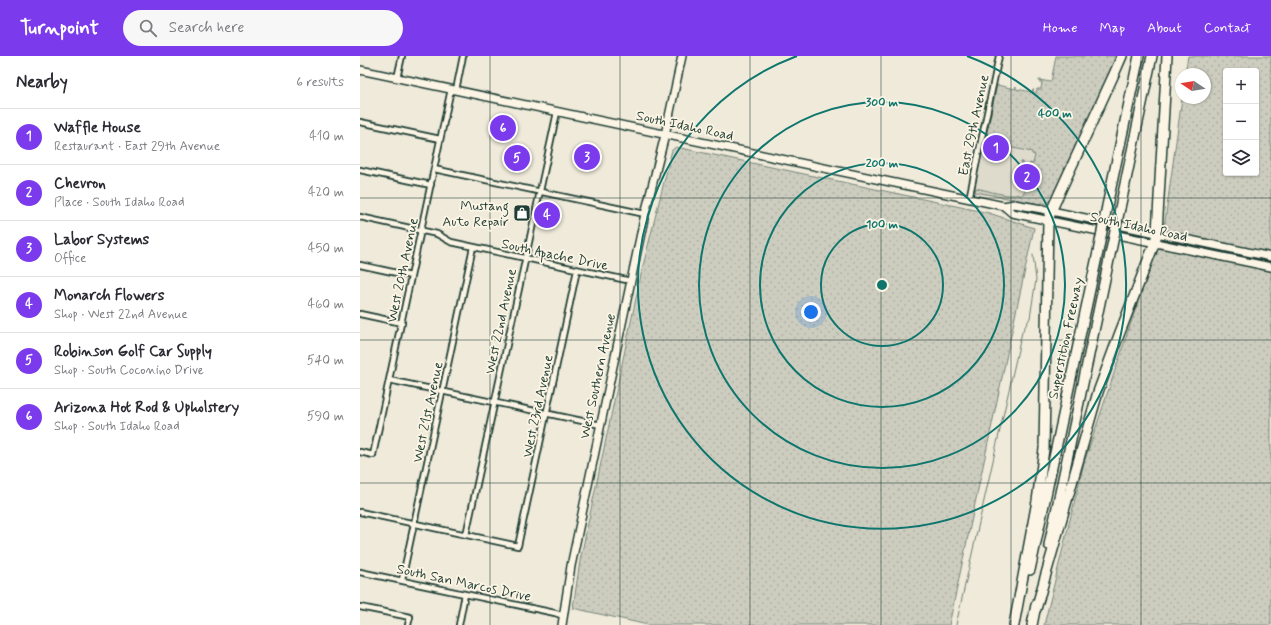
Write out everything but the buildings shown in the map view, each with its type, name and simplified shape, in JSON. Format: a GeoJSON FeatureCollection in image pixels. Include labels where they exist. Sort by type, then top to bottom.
{"type":"FeatureCollection","features":[{"type":"Feature","properties":{"kind":"highway"},"geometry":{"type":"LineString","coordinates":[[1014,625],[1037,501],[1044,449],[1050,216],[1122,56]]}},
{"type":"Feature","properties":{"kind":"highway","name":"Superstition Freeway"},"geometry":{"type":"LineString","coordinates":[[1018,625],[1139,56]]}},
{"type":"Feature","properties":{"kind":"highway","name":"Superstition Freeway"},"geometry":{"type":"LineString","coordinates":[[1032,625],[1152,56]]}},
{"type":"Feature","properties":{"kind":"highway"},"geometry":{"type":"LineString","coordinates":[[1036,609],[1098,392],[1156,238],[1158,228],[1167,56]]}},
{"type":"Feature","properties":{"kind":"main road","name":"West Southern Avenue"},"geometry":{"type":"LineString","coordinates":[[562,625],[571,566],[645,214],[665,135],[682,56]]}},
{"type":"Feature","properties":{"kind":"main road","name":"South Idaho Road"},"geometry":{"type":"LineString","coordinates":[[360,70],[1004,206],[1012,213],[1050,216],[1156,238],[1271,257]]}},
{"type":"Feature","properties":{"kind":"main road","name":"South Idaho Road"},"geometry":{"type":"LineString","coordinates":[[1156,238],[1271,267]]}},
{"type":"Feature","properties":{"kind":"street"},"geometry":{"type":"LineString","coordinates":[[397,78],[402,56]]}},
{"type":"Feature","properties":{"kind":"street","name":"West 20th Avenue"},"geometry":{"type":"LineString","coordinates":[[360,452],[373,455],[440,139],[463,56]]}},
{"type":"Feature","properties":{"kind":"street","name":"East 29th Avenue"},"geometry":{"type":"LineString","coordinates":[[969,199],[999,56]]}},
{"type":"Feature","properties":{"kind":"street","name":"West 22nd Avenue"},"geometry":{"type":"LineString","coordinates":[[466,535],[557,112]]}},
{"type":"Feature","properties":{"kind":"street"},"geometry":{"type":"LineString","coordinates":[[360,122],[440,139]]}},
{"type":"Feature","properties":{"kind":"street"},"geometry":{"type":"LineString","coordinates":[[434,169],[645,214]]}},
{"type":"Feature","properties":{"kind":"street"},"geometry":{"type":"LineString","coordinates":[[360,170],[431,185]]}},
{"type":"Feature","properties":{"kind":"street","name":"South Apache Drive"},"geometry":{"type":"LineString","coordinates":[[360,217],[437,234],[452,242],[472,247],[631,281]]}},
{"type":"Feature","properties":{"kind":"street","name":"West 21st Avenue"},"geometry":{"type":"LineString","coordinates":[[402,580],[443,391],[472,247]]}},
{"type":"Feature","properties":{"kind":"street"},"geometry":{"type":"LineString","coordinates":[[360,265],[411,276]]}},
{"type":"Feature","properties":{"kind":"street","name":"West 23rd Avenue"},"geometry":{"type":"LineString","coordinates":[[466,535],[518,546],[577,270]]}},
{"type":"Feature","properties":{"kind":"street"},"geometry":{"type":"LineString","coordinates":[[360,314],[402,323]]}},
{"type":"Feature","properties":{"kind":"street"},"geometry":{"type":"LineString","coordinates":[[389,380],[601,425]]}},
{"type":"Feature","properties":{"kind":"street"},"geometry":{"type":"LineString","coordinates":[[360,512],[466,535]]}},
{"type":"Feature","properties":{"kind":"street","name":"South San Marcos Drive"},"geometry":{"type":"LineString","coordinates":[[360,572],[564,616]]}},
{"type":"Feature","properties":{"kind":"street"},"geometry":{"type":"LineString","coordinates":[[459,625],[465,594]]}},
{"type":"Feature","properties":{"kind":"street"},"geometry":{"type":"LineString","coordinates":[[360,607],[410,617],[408,625]]}},
{"type":"Feature","properties":{"kind":"shaded area"},"geometry":{"type":"Polygon","coordinates":[[[1056,56],[1119,56],[1052,198],[1045,204],[1040,204],[975,192],[976,188],[1009,195],[1019,194],[1020,196],[1024,193],[1030,169],[1021,165],[1021,162],[1022,165],[1029,166],[1030,163],[1033,164],[1035,155],[1032,154],[1032,152],[985,142],[997,85],[1015,89],[1016,86],[1016,89],[1032,92],[1033,89],[1034,93],[1036,93],[1037,89],[1041,89],[1042,82],[1039,82],[1039,80],[1051,82],[1056,56]]]}},
{"type":"Feature","properties":{"kind":"shaded area"},"geometry":{"type":"Polygon","coordinates":[[[1188,56],[1271,56],[1271,625],[1044,625],[1084,463],[1165,221],[1181,104],[1211,104],[1211,68],[1186,68],[1188,56]]]}},
{"type":"Feature","properties":{"kind":"shaded area"},"geometry":{"type":"Polygon","coordinates":[[[984,141],[1040,152],[1030,204],[974,193],[984,141]]]}},
{"type":"Feature","properties":{"kind":"shaded area"},"geometry":{"type":"Polygon","coordinates":[[[676,147],[989,213],[1034,228],[949,625],[648,625],[573,608],[580,561],[642,270],[672,150],[676,147]]]}},
{"type":"Feature","properties":{"kind":"waterway"},"geometry":{"type":"LineString","coordinates":[[956,625],[1022,332],[1030,318],[1036,280],[1033,255]]}},
{"type":"Feature","properties":{"kind":"place","name":"Arizona Hot Rod & Upholstery"},"geometry":{"type":"Point","coordinates":[503,128]}},
{"type":"Feature","properties":{"kind":"place","name":"Waffle House"},"geometry":{"type":"Point","coordinates":[996,148]}},
{"type":"Feature","properties":{"kind":"place","name":"Labor Systems"},"geometry":{"type":"Point","coordinates":[587,157]}},
{"type":"Feature","properties":{"kind":"place","name":"Robinson Golf Car Supply"},"geometry":{"type":"Point","coordinates":[517,158]}},
{"type":"Feature","properties":{"kind":"place","name":"Chevron"},"geometry":{"type":"Point","coordinates":[1027,177]}},
{"type":"Feature","properties":{"kind":"place","name":"Mustang Auto Repair"},"geometry":{"type":"Point","coordinates":[522,213]}},
{"type":"Feature","properties":{"kind":"place","name":"Monarch Flowers"},"geometry":{"type":"Point","coordinates":[547,215]}}]}
